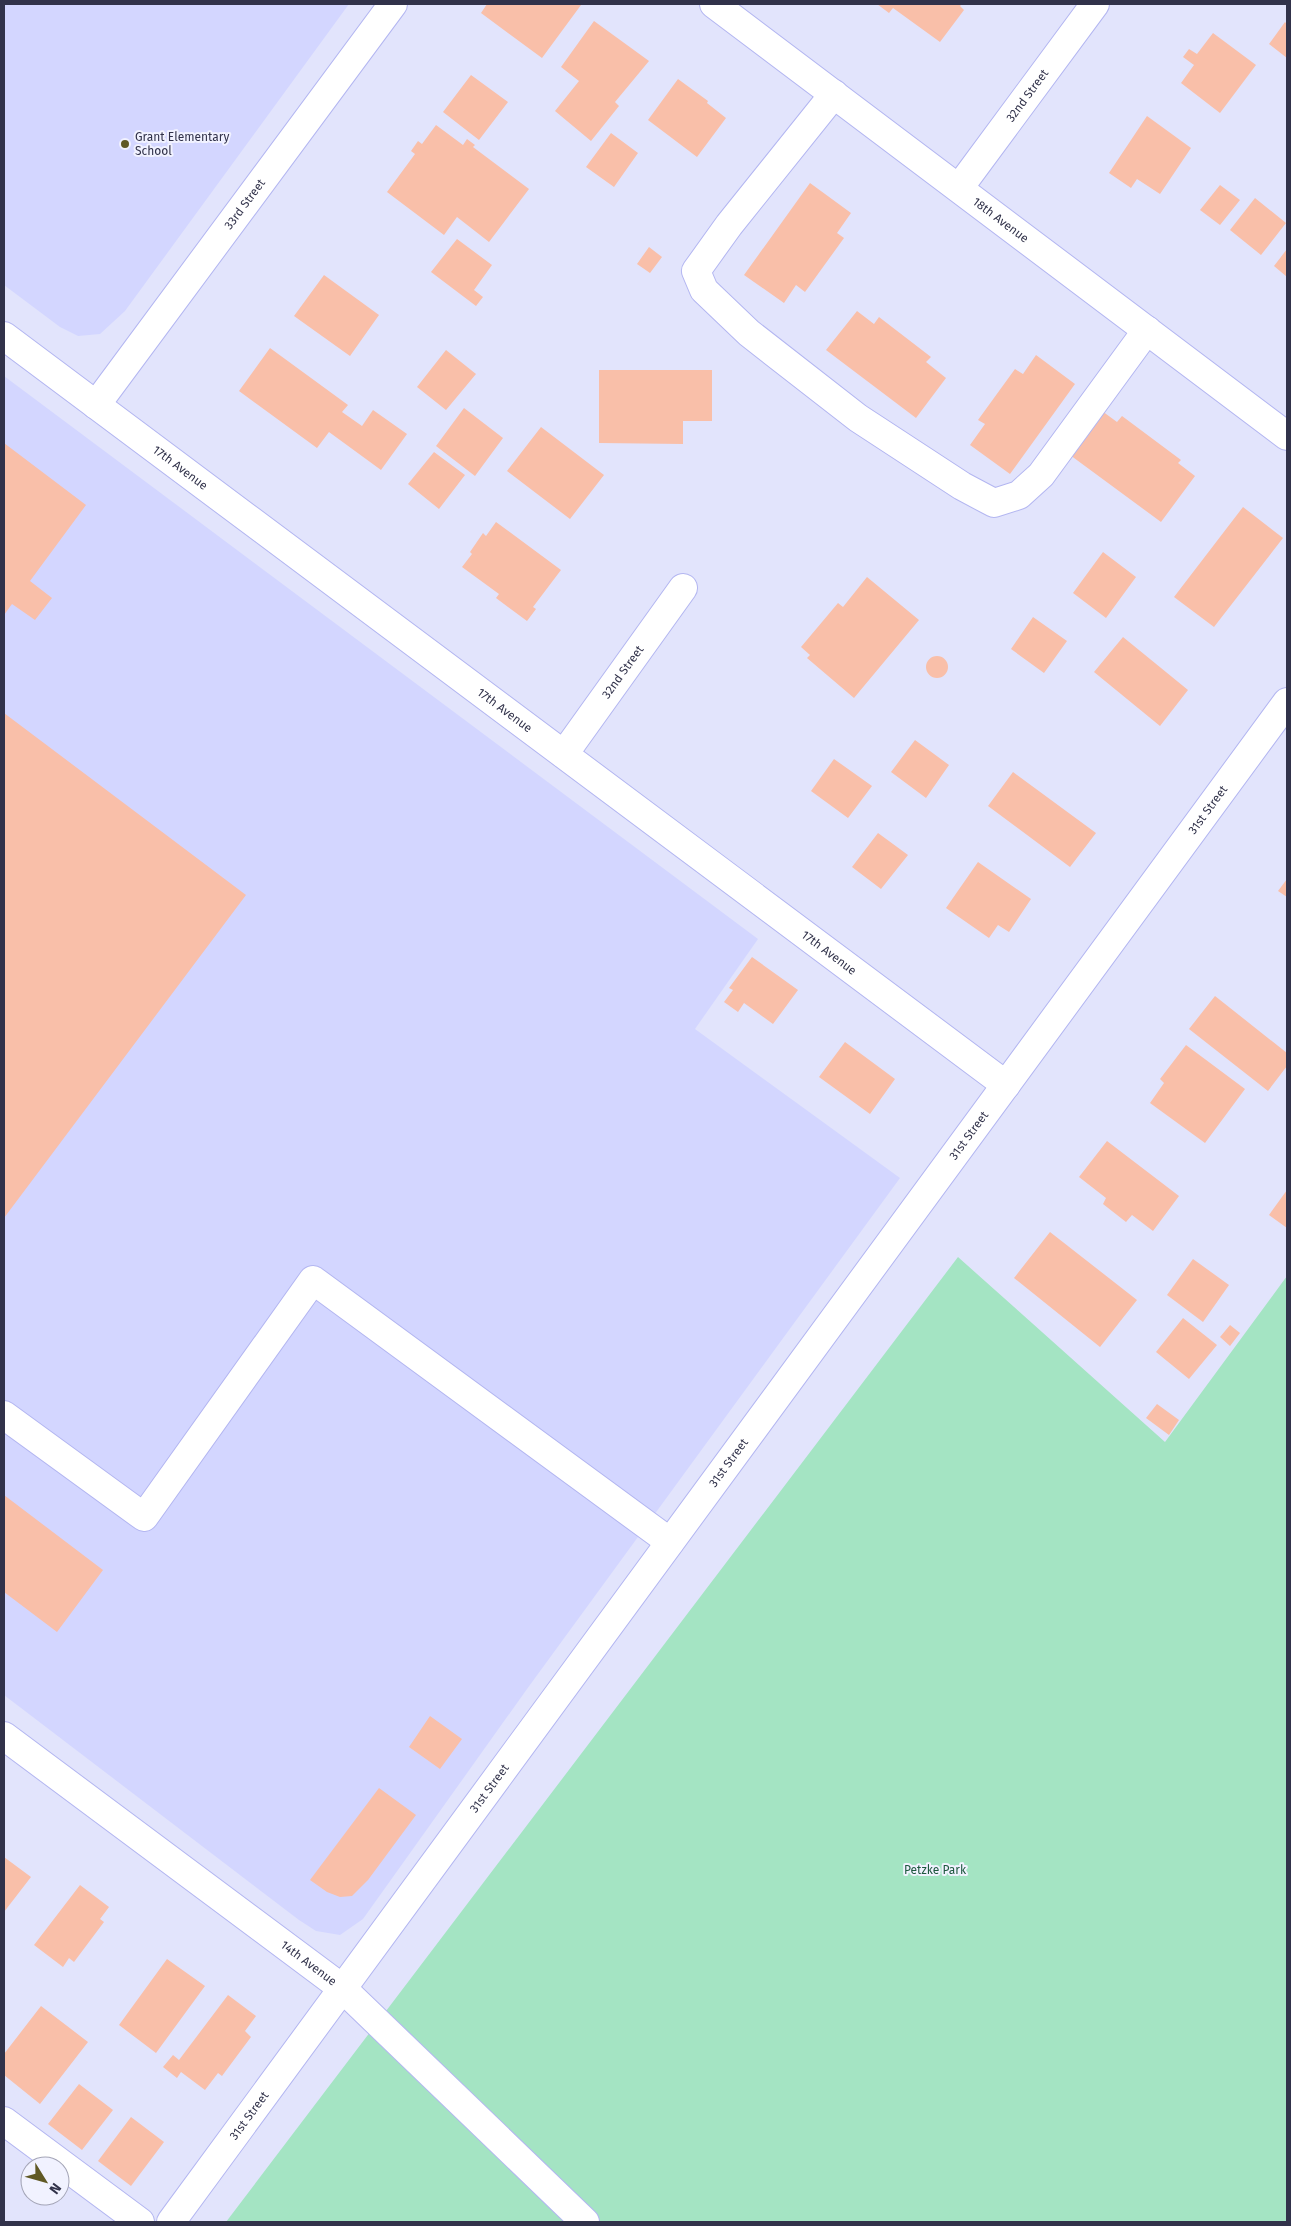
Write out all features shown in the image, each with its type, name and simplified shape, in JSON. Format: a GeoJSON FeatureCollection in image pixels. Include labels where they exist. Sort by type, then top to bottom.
{"type":"FeatureCollection","features":[{"type":"Feature","properties":{"kind":"street","name":"33rd Street"},"geometry":{"type":"LineString","coordinates":[[96,405],[393,4]]}},
{"type":"Feature","properties":{"kind":"street","name":"18th Avenue"},"geometry":{"type":"LineString","coordinates":[[714,4],[1287,436]]}},
{"type":"Feature","properties":{"kind":"street","name":"32nd Street"},"geometry":{"type":"LineString","coordinates":[[958,188],[1095,4]]}},
{"type":"Feature","properties":{"kind":"street"},"geometry":{"type":"LineString","coordinates":[[834,94],[729,225],[696,271],[704,290],[749,333],[858,418],[962,486],[994,503],[1019,495],[1041,475],[1147,330]]}},
{"type":"Feature","properties":{"kind":"street","name":"17th Avenue"},"geometry":{"type":"LineString","coordinates":[[4,336],[1006,1085]]}},
{"type":"Feature","properties":{"kind":"street","name":"32nd Street"},"geometry":{"type":"LineString","coordinates":[[564,754],[683,588]]}},
{"type":"Feature","properties":{"kind":"street","name":"31st Street"},"geometry":{"type":"LineString","coordinates":[[171,2222],[1287,702]]}},
{"type":"Feature","properties":{"kind":"street"},"geometry":{"type":"LineString","coordinates":[[4,1415],[144,1517],[313,1280],[670,1542]]}},
{"type":"Feature","properties":{"kind":"street","name":"14th Avenue"},"geometry":{"type":"LineString","coordinates":[[4,1736],[342,1988],[585,2222]]}},
{"type":"Feature","properties":{"kind":"street"},"geometry":{"type":"LineString","coordinates":[[4,2121],[140,2222]]}},
{"type":"Feature","properties":{"kind":"shaded area","name":"Grant Elementary School"},"geometry":{"type":"Polygon","coordinates":[[[4,4],[349,4],[125,311],[100,334],[78,336],[60,327],[4,285],[4,4]]]}},
{"type":"Feature","properties":{"kind":"shaded area"},"geometry":{"type":"Polygon","coordinates":[[[4,376],[758,939],[695,1029],[900,1178],[527,1689],[363,1919],[340,1935],[316,1931],[299,1920],[4,1695],[4,376]]]}},
{"type":"Feature","properties":{"kind":"green space","name":"Petzke Park"},"geometry":{"type":"Polygon","coordinates":[[[958,1257],[1165,1442],[1287,1276],[1287,2222],[226,2222],[958,1257]]]}},
{"type":"Feature","properties":{"kind":"building"},"geometry":{"type":"Polygon","coordinates":[[[487,4],[581,5],[542,58],[481,13],[487,4]]]}},
{"type":"Feature","properties":{"kind":"building"},"geometry":{"type":"Polygon","coordinates":[[[877,4],[962,4],[960,6],[964,10],[940,42],[893,8],[889,13],[877,4]]]}},
{"type":"Feature","properties":{"kind":"building"},"geometry":{"type":"Polygon","coordinates":[[[594,21],[649,61],[615,102],[619,106],[591,141],[555,111],[579,81],[561,67],[594,21]]]}},
{"type":"Feature","properties":{"kind":"building"},"geometry":{"type":"Polygon","coordinates":[[[1285,22],[1287,24],[1287,58],[1269,44],[1285,22]]]}},
{"type":"Feature","properties":{"kind":"building"},"geometry":{"type":"Polygon","coordinates":[[[1213,33],[1256,65],[1220,113],[1181,83],[1194,65],[1183,57],[1189,49],[1197,54],[1213,33]]]}},
{"type":"Feature","properties":{"kind":"building"},"geometry":{"type":"Polygon","coordinates":[[[471,75],[508,102],[479,140],[443,112],[471,75]]]}},
{"type":"Feature","properties":{"kind":"building"},"geometry":{"type":"Polygon","coordinates":[[[678,79],[708,101],[707,103],[726,118],[697,157],[648,120],[678,79]]]}},
{"type":"Feature","properties":{"kind":"building"},"geometry":{"type":"Polygon","coordinates":[[[1147,116],[1191,148],[1160,194],[1137,179],[1131,188],[1109,173],[1147,116]]]}},
{"type":"Feature","properties":{"kind":"building"},"geometry":{"type":"Polygon","coordinates":[[[436,125],[463,145],[467,139],[475,145],[473,147],[529,189],[489,242],[457,217],[444,235],[387,192],[415,154],[411,151],[418,141],[422,144],[436,125]]]}},
{"type":"Feature","properties":{"kind":"building"},"geometry":{"type":"Polygon","coordinates":[[[611,133],[638,153],[614,187],[586,167],[611,133]]]}},
{"type":"Feature","properties":{"kind":"building"},"geometry":{"type":"Polygon","coordinates":[[[810,183],[851,213],[837,233],[844,238],[805,292],[796,285],[784,303],[744,275],[810,183]]]}},
{"type":"Feature","properties":{"kind":"building"},"geometry":{"type":"Polygon","coordinates":[[[1220,185],[1240,200],[1220,225],[1200,210],[1220,185]]]}},
{"type":"Feature","properties":{"kind":"building"},"geometry":{"type":"Polygon","coordinates":[[[1255,198],[1286,223],[1261,255],[1230,230],[1255,198]]]}},
{"type":"Feature","properties":{"kind":"building"},"geometry":{"type":"Polygon","coordinates":[[[457,239],[492,265],[474,290],[483,297],[476,306],[431,272],[457,239]]]}},
{"type":"Feature","properties":{"kind":"building"},"geometry":{"type":"Polygon","coordinates":[[[649,247],[662,257],[650,273],[637,264],[649,247]]]}},
{"type":"Feature","properties":{"kind":"building"},"geometry":{"type":"Polygon","coordinates":[[[1287,249],[1287,277],[1274,266],[1287,249]]]}},
{"type":"Feature","properties":{"kind":"building"},"geometry":{"type":"Polygon","coordinates":[[[324,275],[379,315],[350,356],[294,316],[324,275]]]}},
{"type":"Feature","properties":{"kind":"building"},"geometry":{"type":"Polygon","coordinates":[[[857,311],[874,324],[879,317],[931,357],[926,362],[946,378],[916,418],[826,350],[857,311]]]}},
{"type":"Feature","properties":{"kind":"building"},"geometry":{"type":"Polygon","coordinates":[[[270,348],[348,405],[342,412],[362,426],[373,410],[407,434],[381,470],[329,432],[317,448],[239,391],[270,348]]]}},
{"type":"Feature","properties":{"kind":"building"},"geometry":{"type":"Polygon","coordinates":[[[446,350],[476,374],[446,410],[417,387],[446,350]]]}},
{"type":"Feature","properties":{"kind":"building"},"geometry":{"type":"Polygon","coordinates":[[[1036,355],[1075,384],[1010,474],[970,445],[985,424],[978,420],[1015,369],[1023,374],[1036,355]]]}},
{"type":"Feature","properties":{"kind":"building"},"geometry":{"type":"Polygon","coordinates":[[[599,370],[712,370],[712,421],[683,421],[683,444],[599,443],[599,370]]]}},
{"type":"Feature","properties":{"kind":"building"},"geometry":{"type":"Polygon","coordinates":[[[464,408],[503,438],[475,476],[436,446],[464,408]]]}},
{"type":"Feature","properties":{"kind":"building"},"geometry":{"type":"Polygon","coordinates":[[[1102,411],[1117,422],[1122,416],[1181,460],[1178,463],[1195,476],[1161,522],[1070,455],[1102,411]]]}},
{"type":"Feature","properties":{"kind":"building"},"geometry":{"type":"Polygon","coordinates":[[[541,427],[604,475],[570,519],[507,471],[541,427]]]}},
{"type":"Feature","properties":{"kind":"building"},"geometry":{"type":"Polygon","coordinates":[[[4,443],[86,505],[30,581],[52,598],[35,620],[12,604],[4,615],[4,443]]]}},
{"type":"Feature","properties":{"kind":"building"},"geometry":{"type":"Polygon","coordinates":[[[434,452],[465,475],[439,509],[408,484],[434,452]]]}},
{"type":"Feature","properties":{"kind":"building"},"geometry":{"type":"Polygon","coordinates":[[[1243,507],[1283,538],[1214,627],[1174,597],[1243,507]]]}},
{"type":"Feature","properties":{"kind":"building"},"geometry":{"type":"Polygon","coordinates":[[[496,522],[561,570],[533,607],[536,609],[527,621],[496,598],[499,594],[462,567],[472,554],[470,552],[483,533],[486,536],[496,522]]]}},
{"type":"Feature","properties":{"kind":"building"},"geometry":{"type":"Polygon","coordinates":[[[1103,552],[1136,577],[1106,618],[1073,593],[1103,552]]]}},
{"type":"Feature","properties":{"kind":"building"},"geometry":{"type":"Polygon","coordinates":[[[867,577],[919,620],[854,698],[807,658],[810,655],[801,647],[838,603],[843,607],[867,577]]]}},
{"type":"Feature","properties":{"kind":"building"},"geometry":{"type":"Polygon","coordinates":[[[1033,617],[1067,641],[1044,673],[1011,649],[1033,617]]]}},
{"type":"Feature","properties":{"kind":"building"},"geometry":{"type":"Polygon","coordinates":[[[1123,637],[1188,690],[1160,726],[1094,672],[1123,637]]]}},
{"type":"Feature","properties":{"kind":"building"},"geometry":{"type":"Polygon","coordinates":[[[937,656],[945,659],[948,667],[945,675],[937,678],[929,675],[926,667],[929,659],[937,656]]]}},
{"type":"Feature","properties":{"kind":"building"},"geometry":{"type":"Polygon","coordinates":[[[4,713],[246,895],[4,1218],[4,713]]]}},
{"type":"Feature","properties":{"kind":"building"},"geometry":{"type":"Polygon","coordinates":[[[915,740],[949,765],[926,798],[891,772],[915,740]]]}},
{"type":"Feature","properties":{"kind":"building"},"geometry":{"type":"Polygon","coordinates":[[[834,759],[872,786],[848,818],[811,791],[834,759]]]}},
{"type":"Feature","properties":{"kind":"building"},"geometry":{"type":"Polygon","coordinates":[[[1013,772],[1096,833],[1070,867],[988,806],[1013,772]]]}},
{"type":"Feature","properties":{"kind":"building"},"geometry":{"type":"Polygon","coordinates":[[[878,833],[908,855],[881,889],[852,867],[878,833]]]}},
{"type":"Feature","properties":{"kind":"building"},"geometry":{"type":"Polygon","coordinates":[[[978,862],[1031,899],[1009,932],[998,925],[989,938],[946,908],[978,862]]]}},
{"type":"Feature","properties":{"kind":"building"},"geometry":{"type":"Polygon","coordinates":[[[1287,879],[1287,897],[1278,891],[1287,879]]]}},
{"type":"Feature","properties":{"kind":"building"},"geometry":{"type":"Polygon","coordinates":[[[752,957],[798,990],[773,1024],[744,1003],[738,1012],[724,1002],[733,990],[729,988],[752,957]]]}},
{"type":"Feature","properties":{"kind":"building"},"geometry":{"type":"Polygon","coordinates":[[[1215,996],[1287,1053],[1287,1066],[1268,1091],[1189,1029],[1215,996]]]}},
{"type":"Feature","properties":{"kind":"building"},"geometry":{"type":"Polygon","coordinates":[[[845,1042],[895,1079],[870,1114],[819,1077],[845,1042]]]}},
{"type":"Feature","properties":{"kind":"building"},"geometry":{"type":"Polygon","coordinates":[[[1186,1045],[1245,1089],[1205,1143],[1150,1103],[1164,1083],[1160,1079],[1186,1045]]]}},
{"type":"Feature","properties":{"kind":"building"},"geometry":{"type":"Polygon","coordinates":[[[1107,1141],[1179,1196],[1153,1231],[1132,1215],[1126,1222],[1103,1204],[1106,1198],[1079,1177],[1107,1141]]]}},
{"type":"Feature","properties":{"kind":"building"},"geometry":{"type":"Polygon","coordinates":[[[1287,1190],[1287,1228],[1269,1215],[1287,1190]]]}},
{"type":"Feature","properties":{"kind":"building"},"geometry":{"type":"Polygon","coordinates":[[[1050,1232],[1137,1300],[1100,1347],[1014,1278],[1050,1232]]]}},
{"type":"Feature","properties":{"kind":"building"},"geometry":{"type":"Polygon","coordinates":[[[1193,1259],[1229,1285],[1203,1322],[1167,1295],[1193,1259]]]}},
{"type":"Feature","properties":{"kind":"building"},"geometry":{"type":"Polygon","coordinates":[[[1183,1318],[1217,1345],[1189,1379],[1156,1352],[1183,1318]]]}},
{"type":"Feature","properties":{"kind":"building"},"geometry":{"type":"Polygon","coordinates":[[[1230,1325],[1240,1333],[1230,1346],[1220,1337],[1230,1325]]]}},
{"type":"Feature","properties":{"kind":"building"},"geometry":{"type":"Polygon","coordinates":[[[1157,1404],[1179,1420],[1169,1435],[1146,1418],[1157,1404]]]}},
{"type":"Feature","properties":{"kind":"building"},"geometry":{"type":"Polygon","coordinates":[[[4,1495],[103,1570],[57,1632],[4,1592],[4,1495]]]}},
{"type":"Feature","properties":{"kind":"building"},"geometry":{"type":"Polygon","coordinates":[[[430,1716],[462,1739],[440,1769],[409,1747],[430,1716]]]}},
{"type":"Feature","properties":{"kind":"building"},"geometry":{"type":"Polygon","coordinates":[[[379,1788],[416,1815],[368,1880],[352,1896],[340,1897],[327,1892],[310,1880],[379,1788]]]}},
{"type":"Feature","properties":{"kind":"building"},"geometry":{"type":"Polygon","coordinates":[[[4,1857],[31,1877],[4,1912],[4,1857]]]}},
{"type":"Feature","properties":{"kind":"building"},"geometry":{"type":"Polygon","coordinates":[[[80,1885],[109,1907],[100,1919],[104,1922],[74,1962],[69,1958],[63,1967],[34,1945],[80,1885]]]}},
{"type":"Feature","properties":{"kind":"building"},"geometry":{"type":"Polygon","coordinates":[[[167,1959],[205,1986],[156,2053],[119,2025],[167,1959]]]}},
{"type":"Feature","properties":{"kind":"building"},"geometry":{"type":"Polygon","coordinates":[[[228,1995],[256,2016],[245,2031],[251,2037],[222,2076],[218,2073],[205,2090],[181,2072],[177,2078],[163,2067],[173,2055],[179,2060],[228,1995]]]}},
{"type":"Feature","properties":{"kind":"building"},"geometry":{"type":"Polygon","coordinates":[[[41,2006],[88,2042],[40,2104],[4,2075],[4,2054],[41,2006]]]}},
{"type":"Feature","properties":{"kind":"building"},"geometry":{"type":"Polygon","coordinates":[[[79,2084],[113,2110],[82,2150],[48,2124],[79,2084]]]}},
{"type":"Feature","properties":{"kind":"building"},"geometry":{"type":"Polygon","coordinates":[[[131,2117],[164,2142],[131,2186],[98,2161],[131,2117]]]}},
{"type":"Feature","properties":{"kind":"place","name":"Grant Elementary School"},"geometry":{"type":"Point","coordinates":[125,144]}}]}
